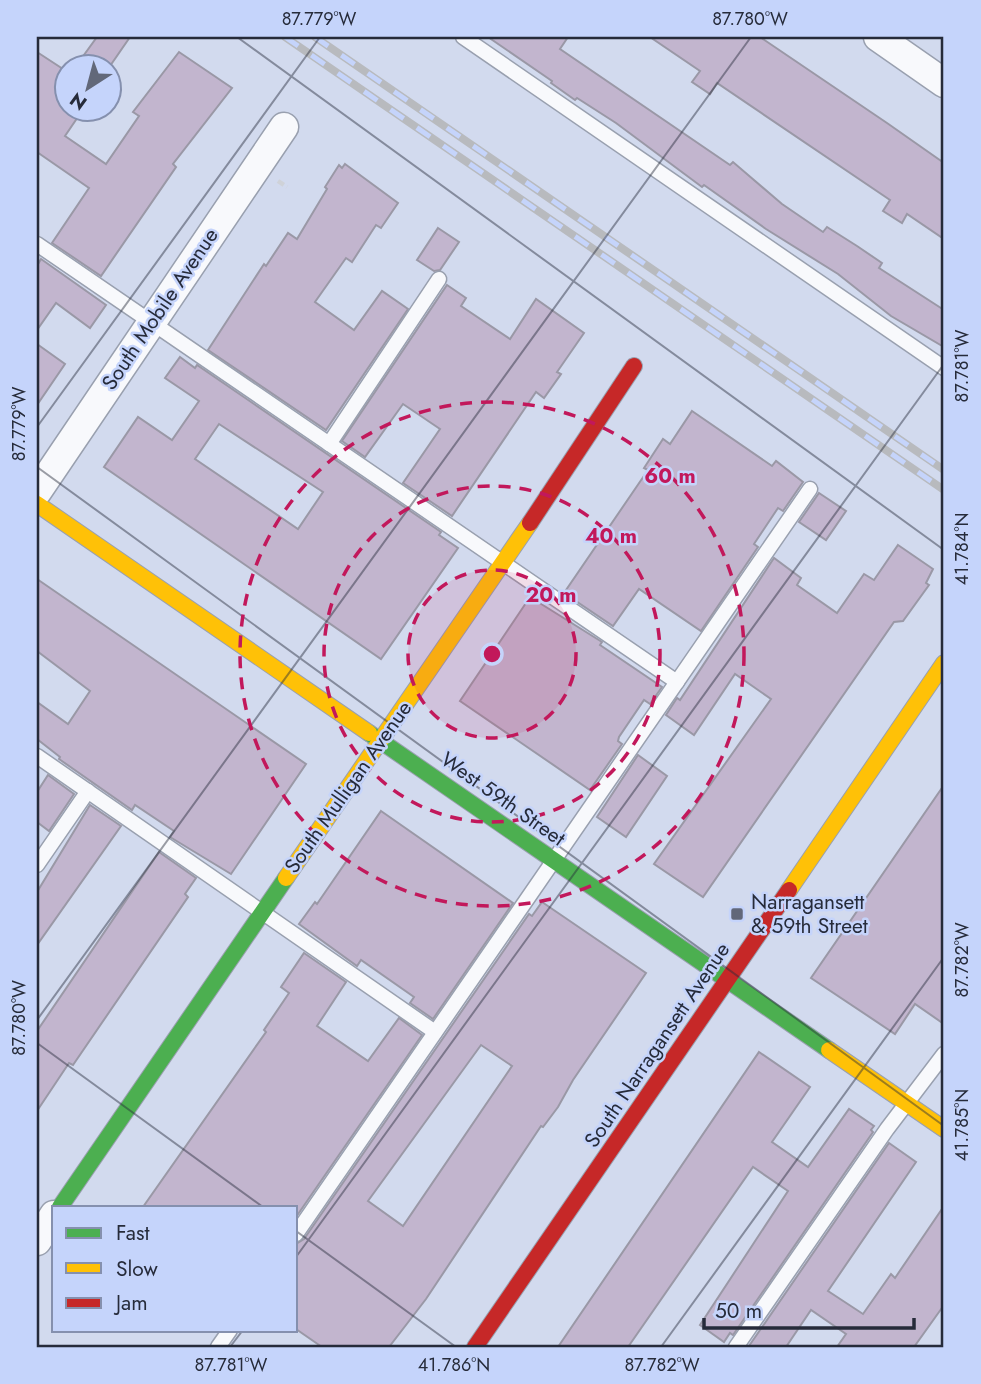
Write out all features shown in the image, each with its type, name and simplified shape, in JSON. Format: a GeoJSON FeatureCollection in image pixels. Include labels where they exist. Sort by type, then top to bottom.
{"type":"FeatureCollection","features":[{"type":"Feature","properties":{"kind":"street"},"geometry":{"type":"LineString","coordinates":[[878,37],[944,83]]}},
{"type":"Feature","properties":{"kind":"street","name":"South Mobile Avenue"},"geometry":{"type":"LineString","coordinates":[[37,492],[284,127]]}},
{"type":"Feature","properties":{"kind":"street","name":"South Mulligan Avenue"},"geometry":{"type":"LineString","coordinates":[[61,1206],[503,563],[634,366]]}},
{"type":"Feature","properties":{"kind":"street","name":"West 59th Street"},"geometry":{"type":"LineString","coordinates":[[37,503],[944,1129]]}},
{"type":"Feature","properties":{"kind":"street","name":"South Narragansett Avenue"},"geometry":{"type":"LineString","coordinates":[[475,1347],[728,979],[938,686],[944,663]]}},
{"type":"Feature","properties":{"kind":"street"},"geometry":{"type":"LineString","coordinates":[[37,1241],[52,1218]]}},
{"type":"Feature","properties":{"kind":"lane"},"geometry":{"type":"LineString","coordinates":[[463,37],[944,368]]}},
{"type":"Feature","properties":{"kind":"lane"},"geometry":{"type":"LineString","coordinates":[[37,244],[677,682]]}},
{"type":"Feature","properties":{"kind":"lane"},"geometry":{"type":"LineString","coordinates":[[329,444],[439,279]]}},
{"type":"Feature","properties":{"kind":"lane"},"geometry":{"type":"LineString","coordinates":[[298,1231],[810,489]]}},
{"type":"Feature","properties":{"kind":"lane"},"geometry":{"type":"LineString","coordinates":[[37,756],[435,1031]]}},
{"type":"Feature","properties":{"kind":"lane"},"geometry":{"type":"LineString","coordinates":[[37,865],[88,791]]}},
{"type":"Feature","properties":{"kind":"lane"},"geometry":{"type":"LineString","coordinates":[[736,1347],[944,1054]]}},
{"type":"Feature","properties":{"kind":"lane"},"geometry":{"type":"LineString","coordinates":[[218,1347],[229,1332]]}},
{"type":"Feature","properties":{"kind":"building"},"geometry":{"type":"Polygon","coordinates":[[[97,37],[130,37],[120,52],[86,52],[97,37]]]}},
{"type":"Feature","properties":{"kind":"building"},"geometry":{"type":"Polygon","coordinates":[[[488,37],[568,37],[560,49],[730,165],[733,162],[782,204],[823,232],[827,227],[857,246],[882,263],[879,268],[944,310],[944,347],[891,316],[838,274],[766,229],[704,185],[702,187],[616,123],[577,98],[575,100],[488,37]]]}},
{"type":"Feature","properties":{"kind":"building"},"geometry":{"type":"Polygon","coordinates":[[[650,37],[760,37],[887,123],[944,163],[944,239],[907,214],[902,223],[883,211],[890,200],[717,83],[710,94],[692,82],[700,71],[650,37]]]}},
{"type":"Feature","properties":{"kind":"building"},"geometry":{"type":"Polygon","coordinates":[[[37,52],[52,62],[52,122],[74,122],[65,136],[106,164],[139,116],[133,112],[179,52],[232,88],[173,164],[176,167],[101,276],[52,243],[89,188],[37,152],[37,52]]]}},
{"type":"Feature","properties":{"kind":"building"},"geometry":{"type":"Polygon","coordinates":[[[345,164],[398,203],[381,228],[376,225],[352,262],[346,258],[315,302],[354,330],[382,291],[408,309],[326,430],[208,350],[264,264],[266,266],[288,233],[297,239],[339,165],[342,168],[345,164]]]}},
{"type":"Feature","properties":{"kind":"building"},"geometry":{"type":"Polygon","coordinates":[[[438,228],[459,242],[440,270],[434,271],[417,260],[438,228]]]}},
{"type":"Feature","properties":{"kind":"building"},"geometry":{"type":"Polygon","coordinates":[[[41,259],[106,305],[90,328],[56,303],[37,330],[37,266],[41,259]]]}},
{"type":"Feature","properties":{"kind":"building"},"geometry":{"type":"Polygon","coordinates":[[[447,285],[466,298],[461,306],[510,339],[536,299],[584,333],[557,372],[561,374],[544,398],[536,392],[452,516],[403,483],[440,429],[403,404],[365,457],[342,441],[447,285]]]}},
{"type":"Feature","properties":{"kind":"building"},"geometry":{"type":"Polygon","coordinates":[[[37,344],[65,364],[37,405],[37,344]]]}},
{"type":"Feature","properties":{"kind":"building"},"geometry":{"type":"Polygon","coordinates":[[[180,357],[195,368],[197,365],[441,532],[439,535],[458,548],[381,659],[104,467],[138,417],[172,440],[199,401],[165,378],[180,357]],[[219,424],[195,459],[298,529],[323,492],[219,424]]]}},
{"type":"Feature","properties":{"kind":"building"},"geometry":{"type":"Polygon","coordinates":[[[692,411],[772,466],[776,461],[803,482],[783,511],[778,508],[754,544],[758,547],[701,631],[639,589],[613,626],[564,593],[648,470],[644,468],[663,439],[670,444],[692,411]]]}},
{"type":"Feature","properties":{"kind":"building"},"geometry":{"type":"Polygon","coordinates":[[[819,493],[846,511],[826,540],[799,522],[819,493]]]}},
{"type":"Feature","properties":{"kind":"building"},"geometry":{"type":"Polygon","coordinates":[[[898,545],[933,569],[926,583],[929,585],[903,621],[894,622],[703,897],[654,864],[771,699],[735,674],[694,735],[666,715],[677,698],[680,700],[774,558],[801,578],[797,585],[837,613],[864,574],[874,580],[898,545]]]}},
{"type":"Feature","properties":{"kind":"building"},"geometry":{"type":"Polygon","coordinates":[[[37,579],[306,764],[231,874],[170,837],[174,831],[135,805],[132,810],[59,759],[60,757],[37,739],[37,702],[68,724],[90,691],[37,651],[37,579]]]}},
{"type":"Feature","properties":{"kind":"building"},"geometry":{"type":"Polygon","coordinates":[[[530,597],[602,642],[600,645],[662,687],[650,704],[644,700],[619,737],[618,741],[622,744],[590,790],[460,701],[530,597]]]}},
{"type":"Feature","properties":{"kind":"building"},"geometry":{"type":"Polygon","coordinates":[[[638,755],[667,776],[626,837],[597,817],[638,755]]]}},
{"type":"Feature","properties":{"kind":"building"},"geometry":{"type":"Polygon","coordinates":[[[48,775],[74,794],[49,831],[37,822],[37,792],[48,775]]]}},
{"type":"Feature","properties":{"kind":"building"},"geometry":{"type":"Polygon","coordinates":[[[944,785],[944,1024],[915,1004],[895,1034],[811,978],[944,785]]]}},
{"type":"Feature","properties":{"kind":"building"},"geometry":{"type":"Polygon","coordinates":[[[90,805],[121,826],[37,945],[37,892],[90,805]]]}},
{"type":"Feature","properties":{"kind":"building"},"geometry":{"type":"Polygon","coordinates":[[[381,811],[513,903],[433,1019],[410,1003],[414,997],[361,960],[357,966],[299,924],[315,902],[317,904],[381,811]]]}},
{"type":"Feature","properties":{"kind":"building"},"geometry":{"type":"Polygon","coordinates":[[[159,852],[196,878],[185,894],[188,897],[73,1065],[69,1063],[37,1111],[37,1031],[159,852]]]}},
{"type":"Feature","properties":{"kind":"building"},"geometry":{"type":"Polygon","coordinates":[[[542,902],[646,973],[573,1080],[558,1107],[543,1127],[541,1126],[426,1299],[389,1347],[322,1347],[298,1330],[298,1243],[304,1239],[529,914],[532,916],[542,902]],[[481,1045],[368,1201],[403,1226],[512,1066],[481,1045]]]}},
{"type":"Feature","properties":{"kind":"building"},"geometry":{"type":"Polygon","coordinates":[[[304,953],[346,982],[317,1026],[368,1061],[399,1018],[422,1035],[298,1214],[298,1206],[144,1206],[266,1032],[264,1030],[289,993],[281,987],[304,953]]]}},
{"type":"Feature","properties":{"kind":"building"},"geometry":{"type":"Polygon","coordinates":[[[759,1052],[810,1087],[772,1142],[808,1167],[849,1109],[874,1126],[871,1130],[873,1132],[733,1335],[730,1333],[724,1342],[700,1325],[788,1191],[753,1167],[628,1347],[558,1347],[759,1052]]]}},
{"type":"Feature","properties":{"kind":"building"},"geometry":{"type":"Polygon","coordinates":[[[889,1143],[916,1162],[828,1291],[863,1314],[891,1274],[895,1278],[944,1206],[944,1305],[914,1347],[837,1347],[846,1334],[811,1310],[786,1347],[749,1346],[889,1143]]]}},
{"type":"Feature","properties":{"kind":"railway"},"geometry":{"type":"LineString","coordinates":[[285,37],[944,490]]}},
{"type":"Feature","properties":{"kind":"railway"},"geometry":{"type":"LineString","coordinates":[[315,37],[944,470]]}},
{"type":"Feature","properties":{"kind":"traffic: fast"},"geometry":{"type":"LineString","coordinates":[[369,733],[829,1050]]}},
{"type":"Feature","properties":{"kind":"traffic: fast"},"geometry":{"type":"LineString","coordinates":[[61,1206],[286,878]]}},
{"type":"Feature","properties":{"kind":"traffic: slow"},"geometry":{"type":"LineString","coordinates":[[37,504],[369,733]]}},
{"type":"Feature","properties":{"kind":"traffic: slow"},"geometry":{"type":"LineString","coordinates":[[286,878],[530,523]]}},
{"type":"Feature","properties":{"kind":"traffic: slow"},"geometry":{"type":"LineString","coordinates":[[789,890],[944,663]]}},
{"type":"Feature","properties":{"kind":"traffic: slow"},"geometry":{"type":"LineString","coordinates":[[829,1050],[944,1129]]}},
{"type":"Feature","properties":{"kind":"traffic: jam"},"geometry":{"type":"LineString","coordinates":[[530,523],[634,366]]}},
{"type":"Feature","properties":{"kind":"traffic: jam"},"geometry":{"type":"LineString","coordinates":[[475,1347],[789,890]]}},
{"type":"Feature","properties":{"kind":"place","name":"Narragansett & 59th Street"},"geometry":{"type":"Point","coordinates":[737,914]}}]}
